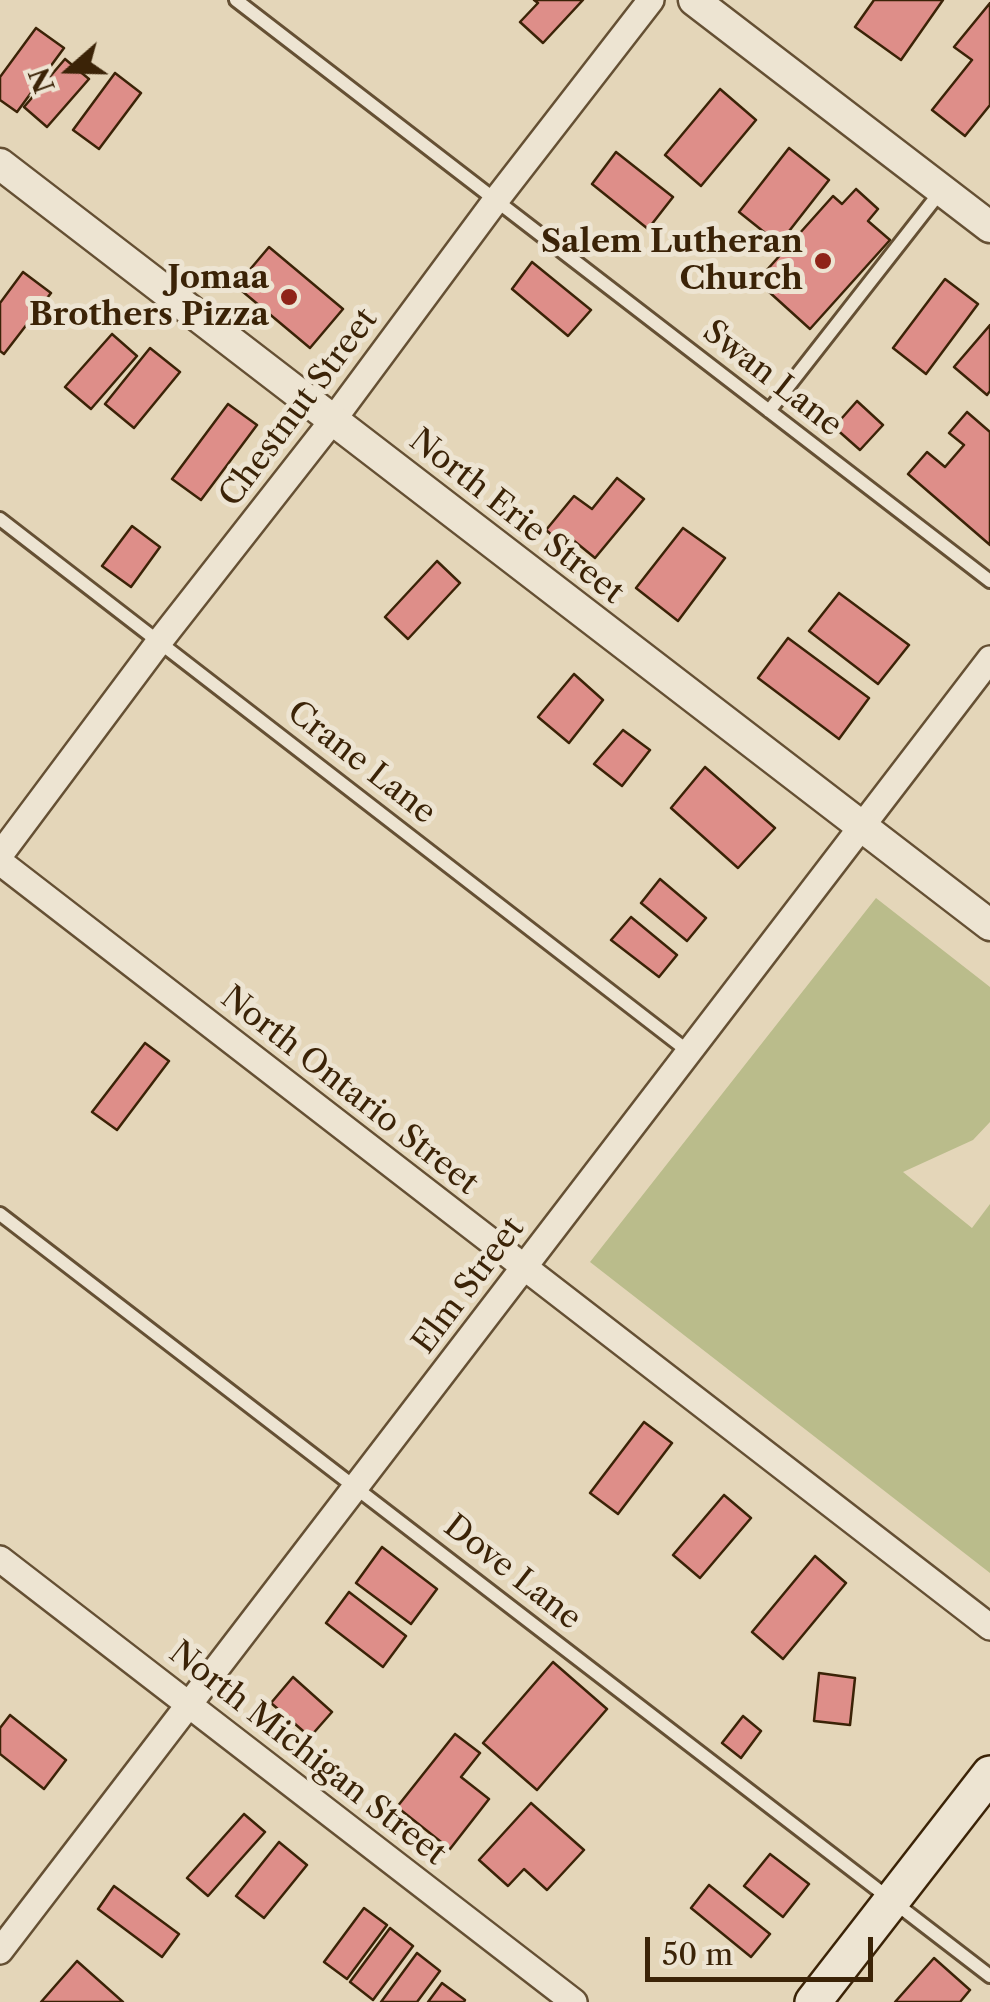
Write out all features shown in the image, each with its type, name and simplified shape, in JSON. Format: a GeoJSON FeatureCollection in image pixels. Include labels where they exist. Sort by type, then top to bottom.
{"type":"FeatureCollection","features":[{"type":"Feature","properties":{"kind":"main road"},"geometry":{"type":"LineString","coordinates":[[813,2002],[990,1774]]}},
{"type":"Feature","properties":{"kind":"street","name":"Chestnut Street"},"geometry":{"type":"LineString","coordinates":[[0,859],[160,642],[652,0]]}},
{"type":"Feature","properties":{"kind":"street"},"geometry":{"type":"LineString","coordinates":[[694,0],[990,226]]}},
{"type":"Feature","properties":{"kind":"street","name":"North Erie Street"},"geometry":{"type":"LineString","coordinates":[[0,164],[990,925]]}},
{"type":"Feature","properties":{"kind":"street","name":"Elm Street"},"geometry":{"type":"LineString","coordinates":[[0,1952],[990,659]]}},
{"type":"Feature","properties":{"kind":"street","name":"North Ontario Street"},"geometry":{"type":"LineString","coordinates":[[0,859],[990,1628]]}},
{"type":"Feature","properties":{"kind":"street","name":"North Michigan Street"},"geometry":{"type":"LineString","coordinates":[[0,1559],[574,2002]]}},
{"type":"Feature","properties":{"kind":"lane","name":"Swan Lane"},"geometry":{"type":"LineString","coordinates":[[236,0],[990,581]]}},
{"type":"Feature","properties":{"kind":"lane"},"geometry":{"type":"LineString","coordinates":[[768,411],[942,188]]}},
{"type":"Feature","properties":{"kind":"lane","name":"Crane Lane"},"geometry":{"type":"LineString","coordinates":[[0,519],[689,1052]]}},
{"type":"Feature","properties":{"kind":"lane","name":"Dove Lane"},"geometry":{"type":"LineString","coordinates":[[0,1214],[990,1976]]}},
{"type":"Feature","properties":{"kind":"green space"},"geometry":{"type":"Polygon","coordinates":[[[876,898],[990,987],[990,1122],[973,1140],[903,1172],[972,1228],[990,1204],[990,1573],[590,1262],[876,898]]]}},
{"type":"Feature","properties":{"kind":"building"},"geometry":{"type":"Polygon","coordinates":[[[534,0],[583,0],[543,43],[520,22],[538,3],[534,0]]]}},
{"type":"Feature","properties":{"kind":"building"},"geometry":{"type":"Polygon","coordinates":[[[874,0],[943,0],[901,60],[855,27],[874,0]]]}},
{"type":"Feature","properties":{"kind":"building"},"geometry":{"type":"Polygon","coordinates":[[[990,3],[990,105],[965,136],[932,110],[972,60],[954,47],[990,3]]]}},
{"type":"Feature","properties":{"kind":"building"},"geometry":{"type":"Polygon","coordinates":[[[36,28],[64,48],[17,112],[0,100],[0,77],[36,28]]]}},
{"type":"Feature","properties":{"kind":"building"},"geometry":{"type":"Polygon","coordinates":[[[65,59],[89,79],[47,127],[24,107],[65,59]]]}},
{"type":"Feature","properties":{"kind":"building"},"geometry":{"type":"Polygon","coordinates":[[[115,73],[141,93],[99,149],[73,130],[115,73]]]}},
{"type":"Feature","properties":{"kind":"building"},"geometry":{"type":"Polygon","coordinates":[[[720,89],[756,120],[701,186],[665,155],[720,89]]]}},
{"type":"Feature","properties":{"kind":"building"},"geometry":{"type":"Polygon","coordinates":[[[789,148],[829,180],[779,244],[739,212],[789,148]]]}},
{"type":"Feature","properties":{"kind":"building"},"geometry":{"type":"Polygon","coordinates":[[[616,152],[673,197],[648,229],[592,184],[616,152]]]}},
{"type":"Feature","properties":{"kind":"building","name":"Salem Lutheran Church"},"geometry":{"type":"Polygon","coordinates":[[[856,189],[878,209],[868,221],[890,240],[810,329],[757,281],[833,196],[842,204],[856,189]]]}},
{"type":"Feature","properties":{"kind":"building","name":"Jomaa Brothers Pizza"},"geometry":{"type":"Polygon","coordinates":[[[269,247],[343,309],[310,348],[236,286],[269,247]]]}},
{"type":"Feature","properties":{"kind":"building"},"geometry":{"type":"Polygon","coordinates":[[[532,262],[591,310],[568,336],[512,289],[532,262]]]}},
{"type":"Feature","properties":{"kind":"building"},"geometry":{"type":"Polygon","coordinates":[[[23,272],[51,293],[4,354],[0,351],[0,303],[23,272]]]}},
{"type":"Feature","properties":{"kind":"building"},"geometry":{"type":"Polygon","coordinates":[[[945,279],[978,304],[926,374],[893,348],[945,279]]]}},
{"type":"Feature","properties":{"kind":"building"},"geometry":{"type":"Polygon","coordinates":[[[990,325],[990,391],[987,395],[954,367],[990,325]]]}},
{"type":"Feature","properties":{"kind":"building"},"geometry":{"type":"Polygon","coordinates":[[[112,334],[137,356],[91,409],[65,387],[112,334]]]}},
{"type":"Feature","properties":{"kind":"building"},"geometry":{"type":"Polygon","coordinates":[[[150,348],[180,372],[134,428],[105,404],[150,348]]]}},
{"type":"Feature","properties":{"kind":"building"},"geometry":{"type":"Polygon","coordinates":[[[857,401],[883,425],[860,450],[834,427],[857,401]]]}},
{"type":"Feature","properties":{"kind":"building"},"geometry":{"type":"Polygon","coordinates":[[[228,404],[257,425],[201,500],[172,479],[228,404]]]}},
{"type":"Feature","properties":{"kind":"building"},"geometry":{"type":"Polygon","coordinates":[[[967,412],[990,432],[990,545],[908,474],[927,452],[945,467],[964,445],[949,433],[967,412]]]}},
{"type":"Feature","properties":{"kind":"building"},"geometry":{"type":"Polygon","coordinates":[[[617,478],[644,499],[595,558],[573,540],[567,548],[546,530],[574,496],[592,509],[617,478]]]}},
{"type":"Feature","properties":{"kind":"building"},"geometry":{"type":"Polygon","coordinates":[[[132,526],[160,547],[131,587],[102,566],[132,526]]]}},
{"type":"Feature","properties":{"kind":"building"},"geometry":{"type":"Polygon","coordinates":[[[683,528],[725,558],[678,621],[636,588],[683,528]]]}},
{"type":"Feature","properties":{"kind":"building"},"geometry":{"type":"Polygon","coordinates":[[[437,561],[460,583],[408,639],[385,617],[437,561]]]}},
{"type":"Feature","properties":{"kind":"building"},"geometry":{"type":"Polygon","coordinates":[[[839,593],[909,645],[878,684],[809,631],[839,593]]]}},
{"type":"Feature","properties":{"kind":"building"},"geometry":{"type":"Polygon","coordinates":[[[788,638],[869,698],[839,739],[758,678],[788,638]]]}},
{"type":"Feature","properties":{"kind":"building"},"geometry":{"type":"Polygon","coordinates":[[[574,674],[603,700],[569,743],[538,717],[574,674]]]}},
{"type":"Feature","properties":{"kind":"building"},"geometry":{"type":"Polygon","coordinates":[[[623,730],[650,750],[622,786],[594,764],[623,730]]]}},
{"type":"Feature","properties":{"kind":"building"},"geometry":{"type":"Polygon","coordinates":[[[705,767],[775,828],[738,868],[671,808],[705,767]]]}},
{"type":"Feature","properties":{"kind":"building"},"geometry":{"type":"Polygon","coordinates":[[[660,879],[706,918],[687,941],[641,903],[660,879]]]}},
{"type":"Feature","properties":{"kind":"building"},"geometry":{"type":"Polygon","coordinates":[[[631,917],[677,955],[659,977],[611,940],[631,917]]]}},
{"type":"Feature","properties":{"kind":"building"},"geometry":{"type":"Polygon","coordinates":[[[145,1043],[169,1061],[117,1130],[92,1112],[145,1043]]]}},
{"type":"Feature","properties":{"kind":"building"},"geometry":{"type":"Polygon","coordinates":[[[644,1422],[672,1443],[618,1514],[590,1493],[644,1422]]]}},
{"type":"Feature","properties":{"kind":"building"},"geometry":{"type":"Polygon","coordinates":[[[724,1495],[751,1518],[700,1578],[673,1555],[724,1495]]]}},
{"type":"Feature","properties":{"kind":"building"},"geometry":{"type":"Polygon","coordinates":[[[382,1547],[437,1589],[411,1624],[356,1583],[382,1547]]]}},
{"type":"Feature","properties":{"kind":"building"},"geometry":{"type":"Polygon","coordinates":[[[815,1556],[846,1583],[783,1659],[752,1632],[815,1556]]]}},
{"type":"Feature","properties":{"kind":"building"},"geometry":{"type":"Polygon","coordinates":[[[349,1592],[406,1636],[383,1667],[326,1623],[349,1592]]]}},
{"type":"Feature","properties":{"kind":"building"},"geometry":{"type":"Polygon","coordinates":[[[553,1662],[607,1709],[537,1790],[483,1743],[553,1662]]]}},
{"type":"Feature","properties":{"kind":"building"},"geometry":{"type":"Polygon","coordinates":[[[819,1673],[855,1678],[850,1725],[814,1721],[819,1673]]]}},
{"type":"Feature","properties":{"kind":"building"},"geometry":{"type":"Polygon","coordinates":[[[293,1677],[332,1712],[310,1737],[271,1703],[293,1677]]]}},
{"type":"Feature","properties":{"kind":"building"},"geometry":{"type":"Polygon","coordinates":[[[10,1715],[66,1760],[44,1789],[0,1754],[0,1728],[10,1715]]]}},
{"type":"Feature","properties":{"kind":"building"},"geometry":{"type":"Polygon","coordinates":[[[743,1716],[761,1731],[741,1758],[722,1743],[743,1716]]]}},
{"type":"Feature","properties":{"kind":"building"},"geometry":{"type":"Polygon","coordinates":[[[455,1734],[480,1753],[461,1777],[489,1799],[450,1849],[397,1807],[455,1734]]]}},
{"type":"Feature","properties":{"kind":"building"},"geometry":{"type":"Polygon","coordinates":[[[531,1803],[584,1850],[547,1890],[524,1869],[508,1886],[479,1860],[531,1803]]]}},
{"type":"Feature","properties":{"kind":"building"},"geometry":{"type":"Polygon","coordinates":[[[244,1814],[265,1832],[208,1896],[187,1878],[244,1814]]]}},
{"type":"Feature","properties":{"kind":"building"},"geometry":{"type":"Polygon","coordinates":[[[279,1842],[307,1865],[264,1918],[236,1896],[279,1842]]]}},
{"type":"Feature","properties":{"kind":"building"},"geometry":{"type":"Polygon","coordinates":[[[770,1854],[809,1884],[783,1917],[744,1886],[770,1854]]]}},
{"type":"Feature","properties":{"kind":"building"},"geometry":{"type":"Polygon","coordinates":[[[709,1885],[770,1934],[751,1957],[691,1908],[709,1885]]]}},
{"type":"Feature","properties":{"kind":"building"},"geometry":{"type":"Polygon","coordinates":[[[114,1886],[179,1934],[162,1957],[98,1909],[114,1886]]]}},
{"type":"Feature","properties":{"kind":"building"},"geometry":{"type":"Polygon","coordinates":[[[364,1908],[387,1925],[347,1979],[324,1962],[364,1908]]]}},
{"type":"Feature","properties":{"kind":"building"},"geometry":{"type":"Polygon","coordinates":[[[390,1928],[413,1946],[373,2000],[350,1982],[390,1928]]]}},
{"type":"Feature","properties":{"kind":"building"},"geometry":{"type":"Polygon","coordinates":[[[417,1953],[440,1971],[417,2002],[381,2002],[417,1953]]]}},
{"type":"Feature","properties":{"kind":"building"},"geometry":{"type":"Polygon","coordinates":[[[934,1958],[970,1990],[960,2002],[895,2002],[934,1958]]]}},
{"type":"Feature","properties":{"kind":"building"},"geometry":{"type":"Polygon","coordinates":[[[77,1961],[123,2002],[41,2002],[77,1961]]]}},
{"type":"Feature","properties":{"kind":"building"},"geometry":{"type":"Polygon","coordinates":[[[442,1983],[465,2000],[464,2002],[428,2002],[442,1983]]]}},
{"type":"Feature","properties":{"kind":"place","name":"Salem Lutheran Church"},"geometry":{"type":"Point","coordinates":[823,261]}},
{"type":"Feature","properties":{"kind":"place","name":"Jomaa Brothers Pizza"},"geometry":{"type":"Point","coordinates":[289,297]}}]}
